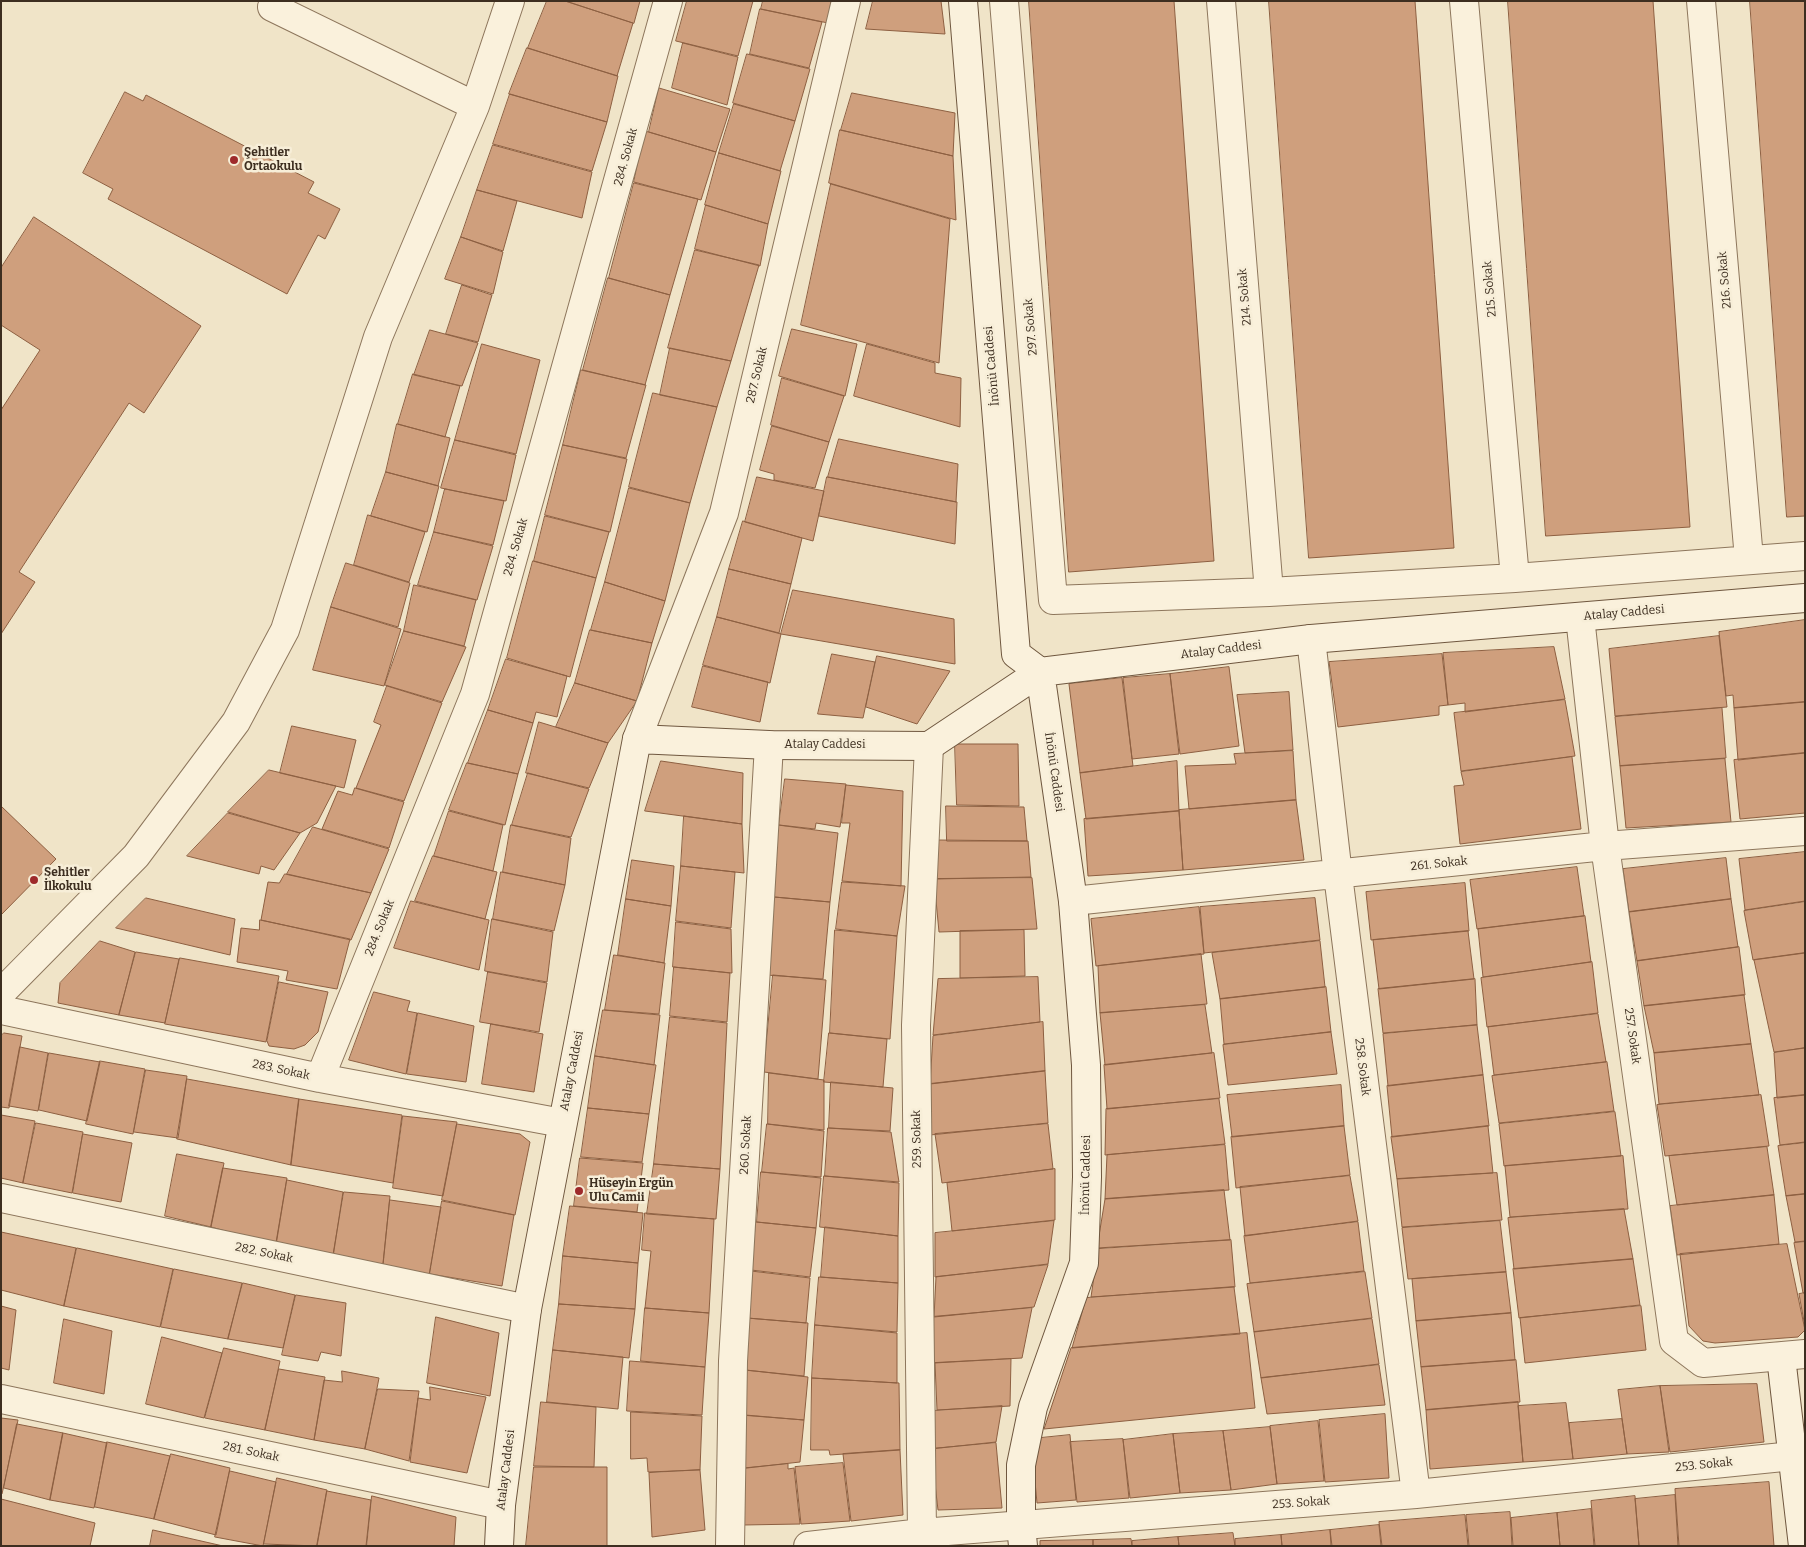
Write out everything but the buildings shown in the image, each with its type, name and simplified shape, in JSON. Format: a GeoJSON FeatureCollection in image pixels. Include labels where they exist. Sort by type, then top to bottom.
{"type":"FeatureCollection","features":[{"type":"Feature","properties":{"kind":"street"},"geometry":{"type":"LineString","coordinates":[[1,993],[136,856],[236,722],[285,630],[378,337],[475,106],[510,1]]}},
{"type":"Feature","properties":{"kind":"street","name":"284. Sokak"},"geometry":{"type":"LineString","coordinates":[[320,1078],[474,694],[668,1]]}},
{"type":"Feature","properties":{"kind":"street","name":"287. Sokak"},"geometry":{"type":"LineString","coordinates":[[637,740],[724,513],[846,1]]}},
{"type":"Feature","properties":{"kind":"street","name":"İnönü Caddesi"},"geometry":{"type":"LineString","coordinates":[[963,1],[1016,654],[1040,672],[1073,901],[1086,1065],[1087,1177],[1084,1263],[1032,1407],[1021,1465],[1022,1535]]}},
{"type":"Feature","properties":{"kind":"street","name":"297. Sokak"},"geometry":{"type":"LineString","coordinates":[[1004,1],[1053,600],[1269,592]]}},
{"type":"Feature","properties":{"kind":"street","name":"214. Sokak"},"geometry":{"type":"LineString","coordinates":[[1221,1],[1269,592]]}},
{"type":"Feature","properties":{"kind":"street","name":"215. Sokak"},"geometry":{"type":"LineString","coordinates":[[1464,1],[1515,578]]}},
{"type":"Feature","properties":{"kind":"street","name":"216. Sokak"},"geometry":{"type":"LineString","coordinates":[[1700,1],[1749,560]]}},
{"type":"Feature","properties":{"kind":"street"},"geometry":{"type":"LineString","coordinates":[[272,7],[475,106]]}},
{"type":"Feature","properties":{"kind":"street"},"geometry":{"type":"LineString","coordinates":[[1269,592],[1515,578],[1805,556]]}},
{"type":"Feature","properties":{"kind":"street","name":"Atalay Caddesi"},"geometry":{"type":"LineString","coordinates":[[499,1546],[501,1505],[527,1309],[637,740],[769,745],[929,746],[1040,672],[1311,639],[1805,598]]}},
{"type":"Feature","properties":{"kind":"street","name":"257. Sokak"},"geometry":{"type":"LineString","coordinates":[[1580,617],[1605,846],[1674,1341],[1703,1363],[1793,1356]]}},
{"type":"Feature","properties":{"kind":"street","name":"258. Sokak"},"geometry":{"type":"LineString","coordinates":[[1311,639],[1338,874],[1416,1494]]}},
{"type":"Feature","properties":{"kind":"street","name":"260. Sokak"},"geometry":{"type":"LineString","coordinates":[[730,1546],[733,1361],[769,745]]}},
{"type":"Feature","properties":{"kind":"street","name":"259. Sokak"},"geometry":{"type":"LineString","coordinates":[[922,1532],[916,1026],[929,746]]}},
{"type":"Feature","properties":{"kind":"street","name":"261. Sokak"},"geometry":{"type":"LineString","coordinates":[[1073,901],[1605,846],[1805,831]]}},
{"type":"Feature","properties":{"kind":"street","name":"283. Sokak"},"geometry":{"type":"LineString","coordinates":[[1,1010],[320,1078],[562,1123]]}},
{"type":"Feature","properties":{"kind":"street","name":"282. Sokak"},"geometry":{"type":"LineString","coordinates":[[1,1198],[527,1309]]}},
{"type":"Feature","properties":{"kind":"street"},"geometry":{"type":"LineString","coordinates":[[1793,1356],[1793,1456],[1803,1546]]}},
{"type":"Feature","properties":{"kind":"street","name":"281. Sokak"},"geometry":{"type":"LineString","coordinates":[[1,1399],[501,1505]]}},
{"type":"Feature","properties":{"kind":"street","name":"253. Sokak"},"geometry":{"type":"LineString","coordinates":[[808,1546],[922,1532],[1022,1535],[1793,1456]]}},
{"type":"Feature","properties":{"kind":"place","name":"Şehitler Ortaokulu"},"geometry":{"type":"Point","coordinates":[234,160]}},
{"type":"Feature","properties":{"kind":"place","name":"Şehitler İlkokulu"},"geometry":{"type":"Point","coordinates":[34,880]}},
{"type":"Feature","properties":{"kind":"place","name":"Hüseyin Ergün Ulu Camii"},"geometry":{"type":"Point","coordinates":[579,1191]}}]}
